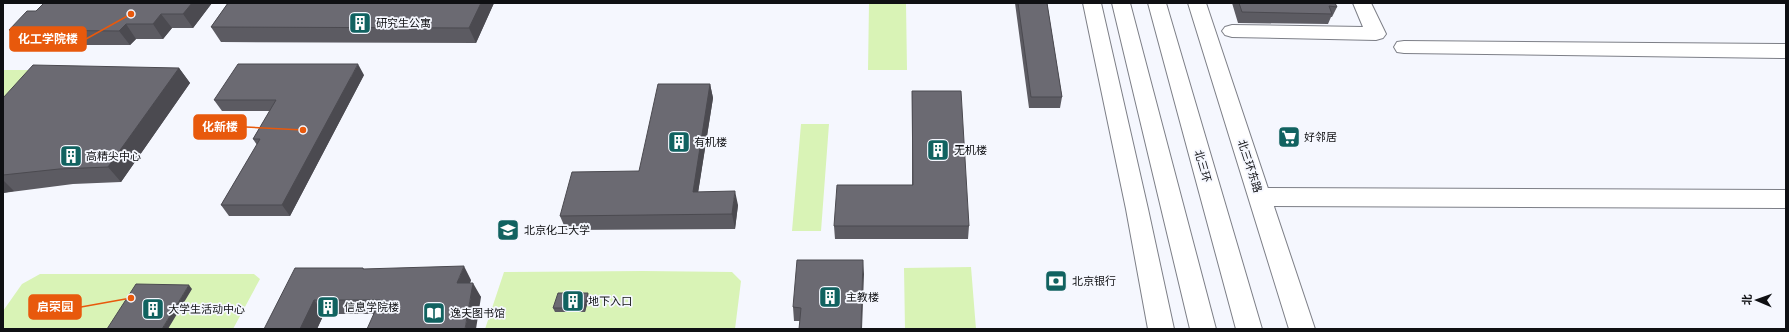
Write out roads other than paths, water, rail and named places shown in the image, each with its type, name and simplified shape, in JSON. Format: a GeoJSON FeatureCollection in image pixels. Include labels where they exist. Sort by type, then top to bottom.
{"type":"FeatureCollection","features":[{"type":"Feature","properties":{"kind":"main road"},"geometry":{"type":"LineString","coordinates":[[1092,3],[1140,222],[1161,329]]}},
{"type":"Feature","properties":{"kind":"main road"},"geometry":{"type":"LineString","coordinates":[[1121,3],[1203,329]]}},
{"type":"Feature","properties":{"kind":"main road","name":"北三环"},"geometry":{"type":"LineString","coordinates":[[1157,3],[1249,329]]}},
{"type":"Feature","properties":{"kind":"main road","name":"北三环东路"},"geometry":{"type":"LineString","coordinates":[[1197,3],[1302,329]]}},
{"type":"Feature","properties":{"kind":"main road"},"geometry":{"type":"LineString","coordinates":[[1232,31],[1376,34],[1362,3]]}},
{"type":"Feature","properties":{"kind":"main road"},"geometry":{"type":"LineString","coordinates":[[1404,47],[1786,51]]}},
{"type":"Feature","properties":{"kind":"main road"},"geometry":{"type":"LineString","coordinates":[[1260,197],[1786,199]]}},
{"type":"Feature","properties":{"kind":"place","name":"化工学院楼"},"geometry":{"type":"Point","coordinates":[131,14]}},
{"type":"Feature","properties":{"kind":"place","name":"研究生公寓"},"geometry":{"type":"Point","coordinates":[360,23]}},
{"type":"Feature","properties":{"kind":"place","name":"化新楼"},"geometry":{"type":"Point","coordinates":[303,130]}},
{"type":"Feature","properties":{"kind":"place","name":"好邻居"},"geometry":{"type":"Point","coordinates":[1289,137]}},
{"type":"Feature","properties":{"kind":"place","name":"有机楼"},"geometry":{"type":"Point","coordinates":[679,142]}},
{"type":"Feature","properties":{"kind":"place","name":"无机楼"},"geometry":{"type":"Point","coordinates":[938,150]}},
{"type":"Feature","properties":{"kind":"place","name":"高精尖中心"},"geometry":{"type":"Point","coordinates":[71,156]}},
{"type":"Feature","properties":{"kind":"place","name":"北京化工大学"},"geometry":{"type":"Point","coordinates":[508,230]}},
{"type":"Feature","properties":{"kind":"place","name":"北京银行"},"geometry":{"type":"Point","coordinates":[1056,281]}},
{"type":"Feature","properties":{"kind":"place","name":"主教楼"},"geometry":{"type":"Point","coordinates":[830,297]}},
{"type":"Feature","properties":{"kind":"place","name":"启荣园"},"geometry":{"type":"Point","coordinates":[131,298]}},
{"type":"Feature","properties":{"kind":"place","name":"地下入口"},"geometry":{"type":"Point","coordinates":[573,301]}},
{"type":"Feature","properties":{"kind":"place","name":"信息学院楼"},"geometry":{"type":"Point","coordinates":[328,307]}},
{"type":"Feature","properties":{"kind":"place","name":"大学生活动中心"},"geometry":{"type":"Point","coordinates":[153,309]}},
{"type":"Feature","properties":{"kind":"place","name":"逸夫图书馆"},"geometry":{"type":"Point","coordinates":[434,313]}}]}
